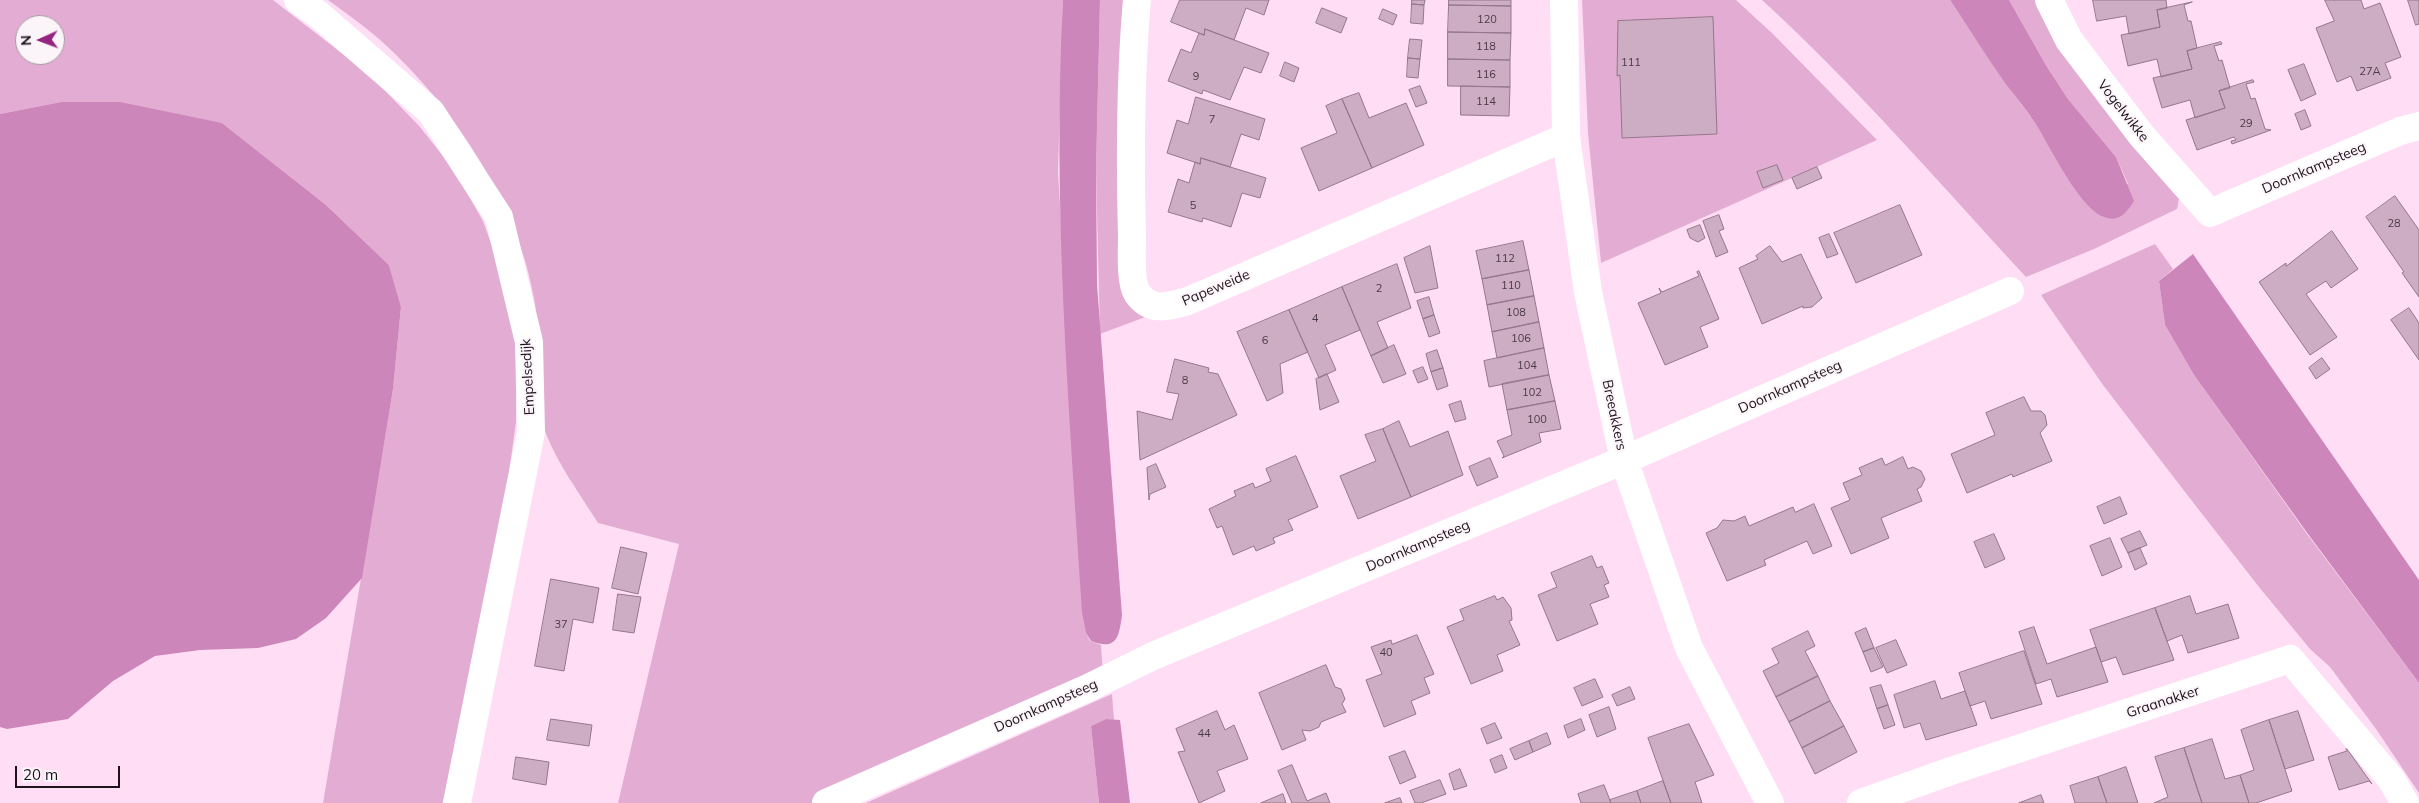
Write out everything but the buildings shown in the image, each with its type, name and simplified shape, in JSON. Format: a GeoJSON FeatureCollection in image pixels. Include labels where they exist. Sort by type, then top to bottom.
{"type":"FeatureCollection","features":[{"type":"Feature","properties":{"kind":"street","name":"Empelsedijk"},"geometry":{"type":"LineString","coordinates":[[298,0],[319,15],[431,112],[499,217],[529,342],[531,432],[457,803]]}},
{"type":"Feature","properties":{"kind":"street","name":"Papeweide"},"geometry":{"type":"LineString","coordinates":[[1136,0],[1130,156],[1133,268],[1135,291],[1145,302],[1166,308],[1188,301],[1566,137]]}},
{"type":"Feature","properties":{"kind":"street","name":"Breeakkers"},"geometry":{"type":"LineString","coordinates":[[1564,0],[1566,137],[1588,292],[1624,460],[1689,648],[1770,803]]}},
{"type":"Feature","properties":{"kind":"street","name":"Vogelwikke"},"geometry":{"type":"LineString","coordinates":[[2049,0],[2069,40],[2142,136],[2210,213]]}},
{"type":"Feature","properties":{"kind":"street","name":"Doornkampsteeg"},"geometry":{"type":"LineString","coordinates":[[2210,213],[2400,132],[2419,126]]}},
{"type":"Feature","properties":{"kind":"street","name":"Doornkampsteeg"},"geometry":{"type":"LineString","coordinates":[[826,803],[1088,688],[1153,656],[1624,460],[2010,291]]}},
{"type":"Feature","properties":{"kind":"street","name":"Graanakker"},"geometry":{"type":"LineString","coordinates":[[1861,803],[1951,771],[2290,659],[2391,779],[2405,803]]}},
{"type":"Feature","properties":{"kind":"shaded area"},"geometry":{"type":"Polygon","coordinates":[[[0,0],[273,0],[370,75],[420,127],[454,170],[483,221],[505,282],[514,327],[517,369],[516,422],[503,516],[443,803],[323,803],[393,389],[401,307],[389,265],[326,205],[222,123],[61,102],[0,114],[0,0]]]}},
{"type":"Feature","properties":{"kind":"shaded area"},"geometry":{"type":"Polygon","coordinates":[[[328,0],[1063,0],[1058,172],[1086,633],[1090,641],[1101,645],[1103,675],[813,803],[618,803],[679,544],[598,523],[564,470],[544,428],[539,405],[539,349],[535,304],[527,267],[514,229],[497,192],[477,156],[454,121],[428,89],[373,34],[328,0]]]}},
{"type":"Feature","properties":{"kind":"shaded area"},"geometry":{"type":"Polygon","coordinates":[[[1063,0],[1100,0],[1096,170],[1097,285],[1122,615],[1118,636],[1111,643],[1106,644],[1091,641],[1086,633],[1082,612],[1067,383],[1061,230],[1060,77],[1063,0]]]}},
{"type":"Feature","properties":{"kind":"shaded area"},"geometry":{"type":"Polygon","coordinates":[[[1100,0],[1125,0],[1148,316],[1100,334],[1096,170],[1100,0]]]}},
{"type":"Feature","properties":{"kind":"shaded area"},"geometry":{"type":"Polygon","coordinates":[[[1582,0],[1736,0],[1773,34],[1877,140],[1601,263],[1588,133],[1582,0]]]}},
{"type":"Feature","properties":{"kind":"shaded area"},"geometry":{"type":"Polygon","coordinates":[[[1762,0],[1950,0],[2035,123],[2071,182],[2128,184],[2116,157],[2068,99],[2047,67],[2009,0],[2036,0],[2180,194],[2177,209],[2094,249],[2026,277],[1831,66],[1762,0]]]}},
{"type":"Feature","properties":{"kind":"shaded area"},"geometry":{"type":"Polygon","coordinates":[[[1950,0],[2009,0],[2047,67],[2068,99],[2116,157],[2134,201],[2122,215],[2114,219],[2104,217],[2085,202],[2066,175],[2032,118],[2005,83],[1950,0]]]}},
{"type":"Feature","properties":{"kind":"shaded area"},"geometry":{"type":"Polygon","coordinates":[[[61,102],[120,102],[222,123],[326,205],[389,265],[401,307],[393,389],[362,578],[326,618],[296,639],[258,648],[200,650],[155,656],[113,681],[68,719],[7,729],[0,727],[0,114],[61,102]]]}},
{"type":"Feature","properties":{"kind":"shaded area"},"geometry":{"type":"Polygon","coordinates":[[[2155,244],[2173,269],[2159,281],[2165,325],[2194,375],[2307,534],[2419,683],[2419,793],[2376,729],[2330,667],[2310,649],[2185,492],[2103,385],[2041,295],[2155,244]]]}},
{"type":"Feature","properties":{"kind":"shaded area"},"geometry":{"type":"Polygon","coordinates":[[[2193,254],[2419,580],[2419,683],[2308,534],[2194,375],[2165,325],[2159,281],[2193,254]]]}},
{"type":"Feature","properties":{"kind":"shaded area"},"geometry":{"type":"Polygon","coordinates":[[[1112,694],[1114,720],[1106,719],[1091,726],[1099,803],[866,803],[1112,694]]]}},
{"type":"Feature","properties":{"kind":"shaded area"},"geometry":{"type":"Polygon","coordinates":[[[1106,719],[1120,720],[1130,803],[1099,803],[1091,726],[1106,719]]]}}]}
